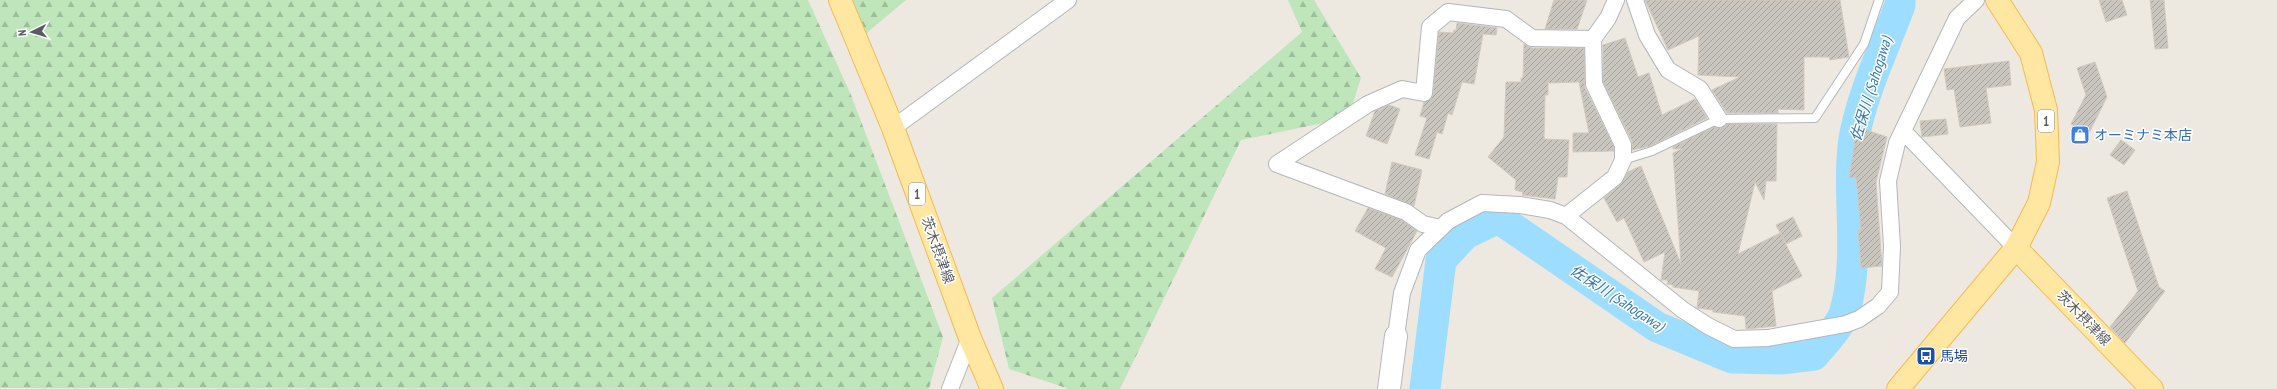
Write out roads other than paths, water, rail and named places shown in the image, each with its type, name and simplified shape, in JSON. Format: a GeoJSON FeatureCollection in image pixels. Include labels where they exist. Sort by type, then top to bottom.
{"type":"FeatureCollection","features":[{"type":"Feature","properties":{"kind":"main road","name":"茨木摂津線"},"geometry":{"type":"LineString","coordinates":[[840,0],[893,128],[970,338],[992,389]]}},
{"type":"Feature","properties":{"kind":"main road","name":"1"},"geometry":{"type":"LineString","coordinates":[[1898,389],[2016,248],[2039,203],[2048,162],[2046,110],[2031,53],[1997,0]]}},
{"type":"Feature","properties":{"kind":"main road","name":"茨木摂津線"},"geometry":{"type":"LineString","coordinates":[[2016,248],[2152,389]]}},
{"type":"Feature","properties":{"kind":"street"},"geometry":{"type":"LineString","coordinates":[[893,128],[1068,0]]}},
{"type":"Feature","properties":{"kind":"street"},"geometry":{"type":"LineString","coordinates":[[1566,216],[1614,177],[1623,160],[1623,145],[1594,84],[1593,39],[1608,18],[1616,0]]}},
{"type":"Feature","properties":{"kind":"street"},"geometry":{"type":"LineString","coordinates":[[1635,0],[1648,35],[1668,70],[1700,89],[1719,119]]}},
{"type":"Feature","properties":{"kind":"street"},"geometry":{"type":"LineString","coordinates":[[1389,389],[1402,293],[1418,250],[1448,221],[1482,203],[1520,205],[1550,210],[1566,216],[1683,310],[1708,326],[1734,339],[1768,338],[1846,324],[1860,319],[1878,306],[1890,292],[1892,246],[1888,181],[1897,143],[1904,132],[1957,18],[1976,0]]}},
{"type":"Feature","properties":{"kind":"street"},"geometry":{"type":"LineString","coordinates":[[1440,228],[1423,224],[1406,212],[1277,164],[1368,104],[1402,89],[1424,93],[1430,27],[1448,12],[1506,19],[1532,38],[1593,39]]}},
{"type":"Feature","properties":{"kind":"street"},"geometry":{"type":"LineString","coordinates":[[1904,132],[2016,248]]}},
{"type":"Feature","properties":{"kind":"street"},"geometry":{"type":"LineString","coordinates":[[950,389],[970,338]]}},
{"type":"Feature","properties":{"kind":"lane"},"geometry":{"type":"LineString","coordinates":[[1623,160],[1652,151],[1719,119],[1815,118],[1864,44],[1879,0]]}},
{"type":"Feature","properties":{"kind":"waterway","name":"佐保川 (Sahogawa)"},"geometry":{"type":"LineString","coordinates":[[1425,389],[1441,260],[1465,234],[1498,218],[1657,327],[1732,358],[1781,359],[1814,355],[1836,328],[1845,311],[1850,289],[1852,268],[1853,246],[1851,182],[1854,139],[1862,106],[1900,5],[1900,0]]}},
{"type":"Feature","properties":{"kind":"place","name":"オーミナミ本店"},"geometry":{"type":"Point","coordinates":[2080,135]}},
{"type":"Feature","properties":{"kind":"place","name":"馬場"},"geometry":{"type":"Point","coordinates":[1926,356]}}]}
